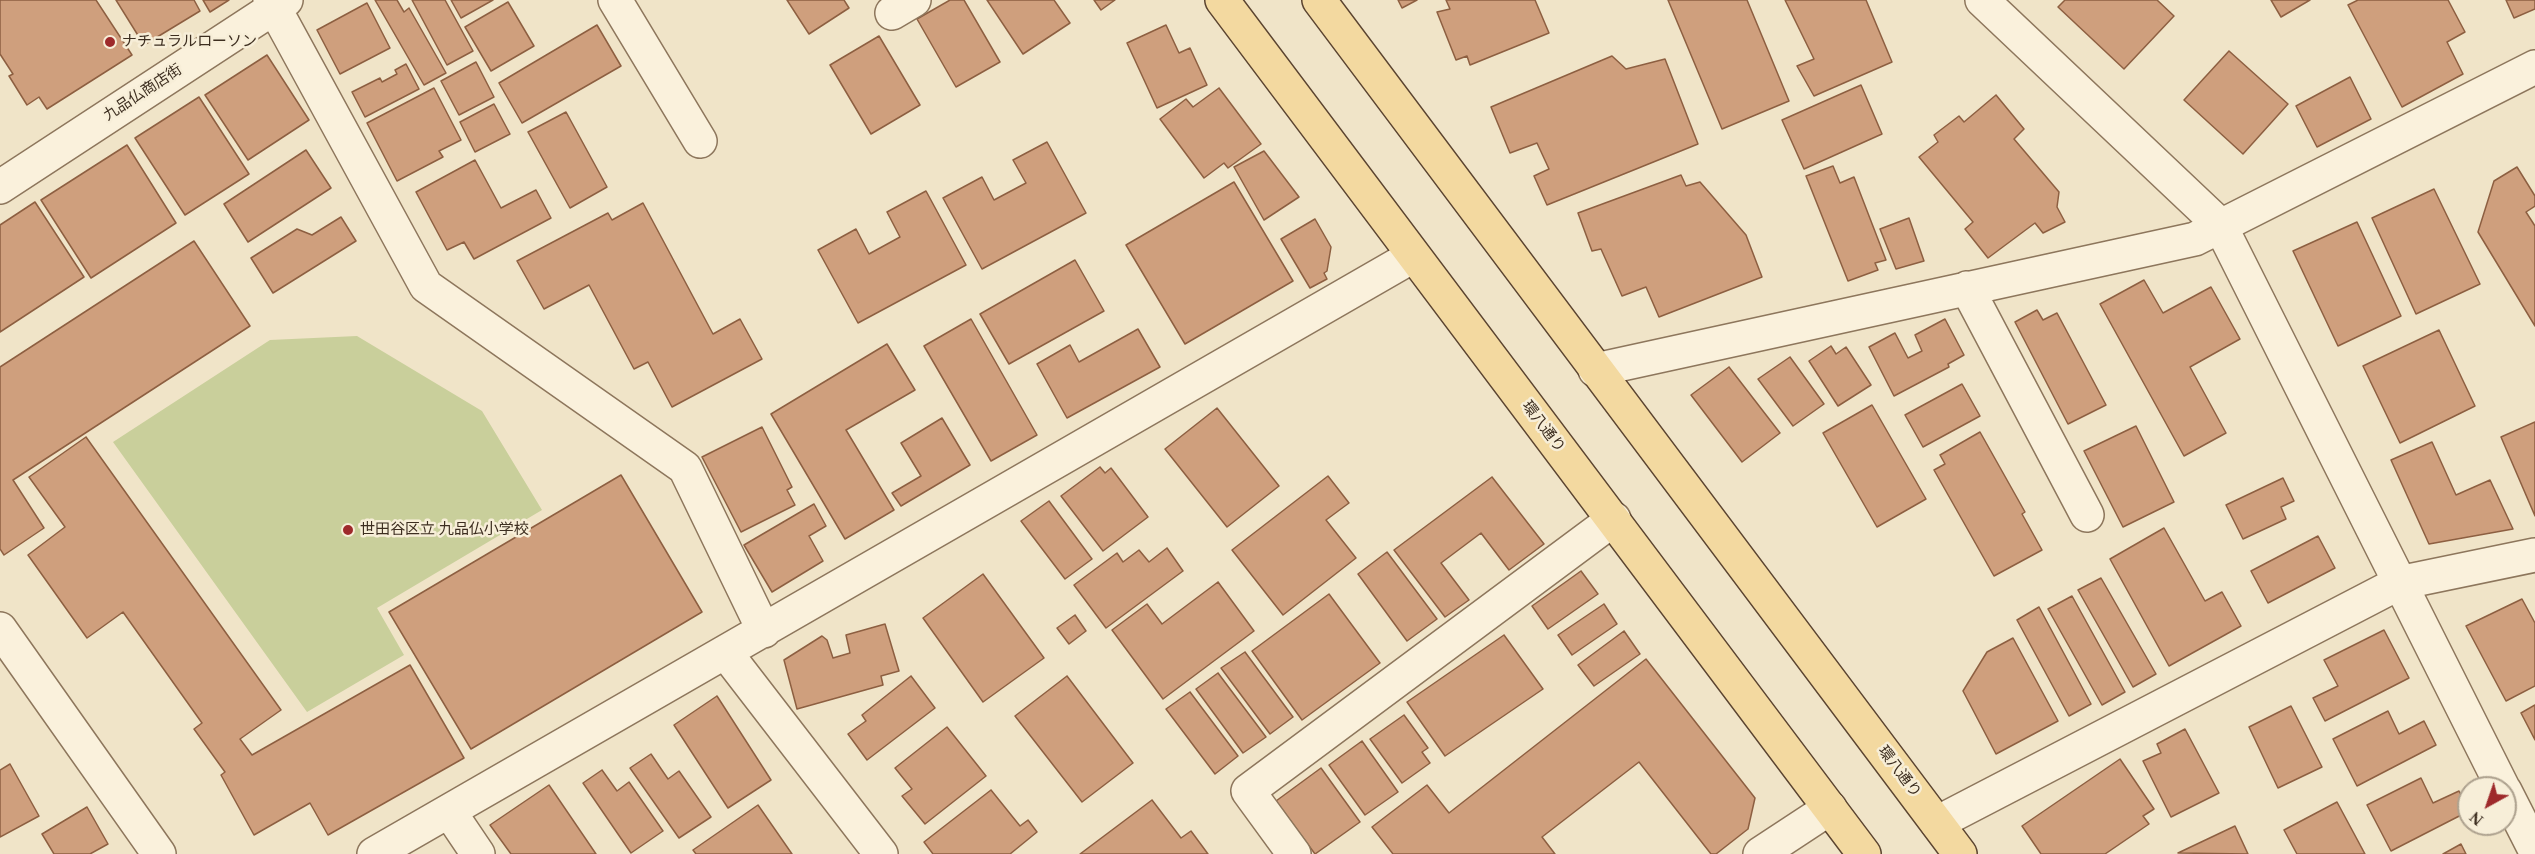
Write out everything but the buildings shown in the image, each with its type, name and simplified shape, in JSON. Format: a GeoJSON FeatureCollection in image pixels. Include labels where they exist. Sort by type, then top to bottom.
{"type":"FeatureCollection","features":[{"type":"Feature","properties":{"kind":"main road","name":"環八通り"},"geometry":{"type":"LineString","coordinates":[[1222,0],[1864,854]]}},
{"type":"Feature","properties":{"kind":"main road","name":"環八通り"},"geometry":{"type":"LineString","coordinates":[[1319,0],[1960,854]]}},
{"type":"Feature","properties":{"kind":"street"},"geometry":{"type":"LineString","coordinates":[[615,0],[700,141]]}},
{"type":"Feature","properties":{"kind":"street"},"geometry":{"type":"LineString","coordinates":[[1982,0],[2220,225],[2497,776]]}},
{"type":"Feature","properties":{"kind":"street"},"geometry":{"type":"LineString","coordinates":[[277,2],[426,286],[685,468],[764,631]]}},
{"type":"Feature","properties":{"kind":"street","name":"九品仏商店街"},"geometry":{"type":"LineString","coordinates":[[0,187],[277,2]]}},
{"type":"Feature","properties":{"kind":"street"},"geometry":{"type":"LineString","coordinates":[[1595,370],[2195,238],[2535,67]]}},
{"type":"Feature","properties":{"kind":"street"},"geometry":{"type":"LineString","coordinates":[[374,854],[1413,256]]}},
{"type":"Feature","properties":{"kind":"street"},"geometry":{"type":"LineString","coordinates":[[1967,288],[2086,515]]}},
{"type":"Feature","properties":{"kind":"street"},"geometry":{"type":"LineString","coordinates":[[1294,854],[1248,791],[1614,519]]}},
{"type":"Feature","properties":{"kind":"street"},"geometry":{"type":"LineString","coordinates":[[1936,823],[2399,583],[2535,555]]}},
{"type":"Feature","properties":{"kind":"street"},"geometry":{"type":"LineString","coordinates":[[0,629],[159,854]]}},
{"type":"Feature","properties":{"kind":"street"},"geometry":{"type":"LineString","coordinates":[[726,653],[881,854]]}},
{"type":"Feature","properties":{"kind":"street"},"geometry":{"type":"LineString","coordinates":[[1760,854],[1830,808]]}},
{"type":"Feature","properties":{"kind":"street"},"geometry":{"type":"LineString","coordinates":[[449,811],[478,854]]}},
{"type":"Feature","properties":{"kind":"street"},"geometry":{"type":"LineString","coordinates":[[2517,815],[2535,850]]}},
{"type":"Feature","properties":{"kind":"green space"},"geometry":{"type":"Polygon","coordinates":[[[357,336],[482,411],[542,510],[377,608],[404,655],[307,712],[113,442],[270,340],[357,336]]]}},
{"type":"Feature","properties":{"kind":"place","name":"ナチュラルローソン"},"geometry":{"type":"Point","coordinates":[110,42]}},
{"type":"Feature","properties":{"kind":"place","name":"世田谷区立 九品仏小学校"},"geometry":{"type":"Point","coordinates":[348,530]}}]}
